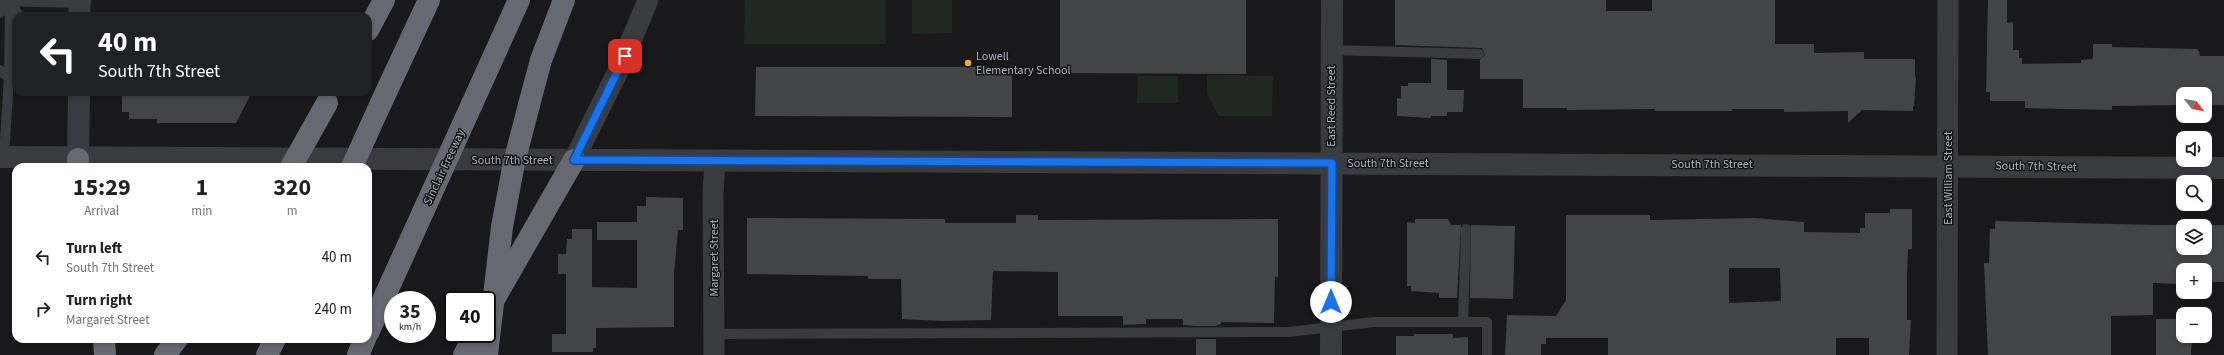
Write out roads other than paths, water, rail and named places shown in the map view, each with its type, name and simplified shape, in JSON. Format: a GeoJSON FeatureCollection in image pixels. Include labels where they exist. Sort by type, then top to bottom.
{"type":"FeatureCollection","features":[{"type":"Feature","properties":{"kind":"highway"},"geometry":{"type":"LineString","coordinates":[[372,22],[384,0]]}},
{"type":"Feature","properties":{"kind":"highway"},"geometry":{"type":"LineString","coordinates":[[354,163],[429,0]]}},
{"type":"Feature","properties":{"kind":"highway","name":"Sinclair Freeway"},"geometry":{"type":"LineString","coordinates":[[372,324],[519,0]]}},
{"type":"Feature","properties":{"kind":"highway"},"geometry":{"type":"LineString","coordinates":[[487,355],[502,228],[514,163],[541,60],[564,0]]}},
{"type":"Feature","properties":{"kind":"highway"},"geometry":{"type":"LineString","coordinates":[[293,163],[331,98]]}},
{"type":"Feature","properties":{"kind":"highway"},"geometry":{"type":"LineString","coordinates":[[496,297],[574,160]]}},
{"type":"Feature","properties":{"kind":"highway"},"geometry":{"type":"LineString","coordinates":[[104,343],[105,355]]}},
{"type":"Feature","properties":{"kind":"highway"},"geometry":{"type":"LineString","coordinates":[[165,355],[174,343]]}},
{"type":"Feature","properties":{"kind":"highway"},"geometry":{"type":"LineString","coordinates":[[267,355],[273,343]]}},
{"type":"Feature","properties":{"kind":"highway"},"geometry":{"type":"LineString","coordinates":[[358,355],[363,343]]}},
{"type":"Feature","properties":{"kind":"highway"},"geometry":{"type":"LineString","coordinates":[[464,355],[471,343]]}},
{"type":"Feature","properties":{"kind":"street"},"geometry":{"type":"LineString","coordinates":[[574,160],[620,67],[648,0]]}},
{"type":"Feature","properties":{"kind":"street","name":"East Reed Street"},"geometry":{"type":"LineString","coordinates":[[1331,355],[1332,0]]}},
{"type":"Feature","properties":{"kind":"street","name":"East William Street"},"geometry":{"type":"LineString","coordinates":[[1947,355],[1949,166],[1948,0]]}},
{"type":"Feature","properties":{"kind":"street"},"geometry":{"type":"LineString","coordinates":[[78,163],[79,96]]}},
{"type":"Feature","properties":{"kind":"street","name":"South 7th Street"},"geometry":{"type":"LineString","coordinates":[[2,157],[78,163],[574,160],[2224,168]]}},
{"type":"Feature","properties":{"kind":"street","name":"Margaret Street"},"geometry":{"type":"LineString","coordinates":[[714,355],[713,194],[715,161]]}},
{"type":"Feature","properties":{"kind":"lane"},"geometry":{"type":"LineString","coordinates":[[5,1],[79,6]]}},
{"type":"Feature","properties":{"kind":"lane"},"geometry":{"type":"LineString","coordinates":[[0,13],[5,1]]}},
{"type":"Feature","properties":{"kind":"lane"},"geometry":{"type":"LineString","coordinates":[[5,1],[15,12]]}},
{"type":"Feature","properties":{"kind":"lane"},"geometry":{"type":"LineString","coordinates":[[2,157],[12,78],[5,1]]}},
{"type":"Feature","properties":{"kind":"lane"},"geometry":{"type":"LineString","coordinates":[[1331,50],[1479,54]]}},
{"type":"Feature","properties":{"kind":"lane"},"geometry":{"type":"LineString","coordinates":[[0,70],[12,78]]}},
{"type":"Feature","properties":{"kind":"lane"},"geometry":{"type":"LineString","coordinates":[[1463,322],[1466,229]]}},
{"type":"Feature","properties":{"kind":"lane"},"geometry":{"type":"LineString","coordinates":[[714,334],[1289,332],[1374,322],[1487,322],[1487,355]]}},
{"type":"Feature","properties":{"kind":"place","name":"Lowell Elementary School"},"geometry":{"type":"Point","coordinates":[968,63]}}]}
